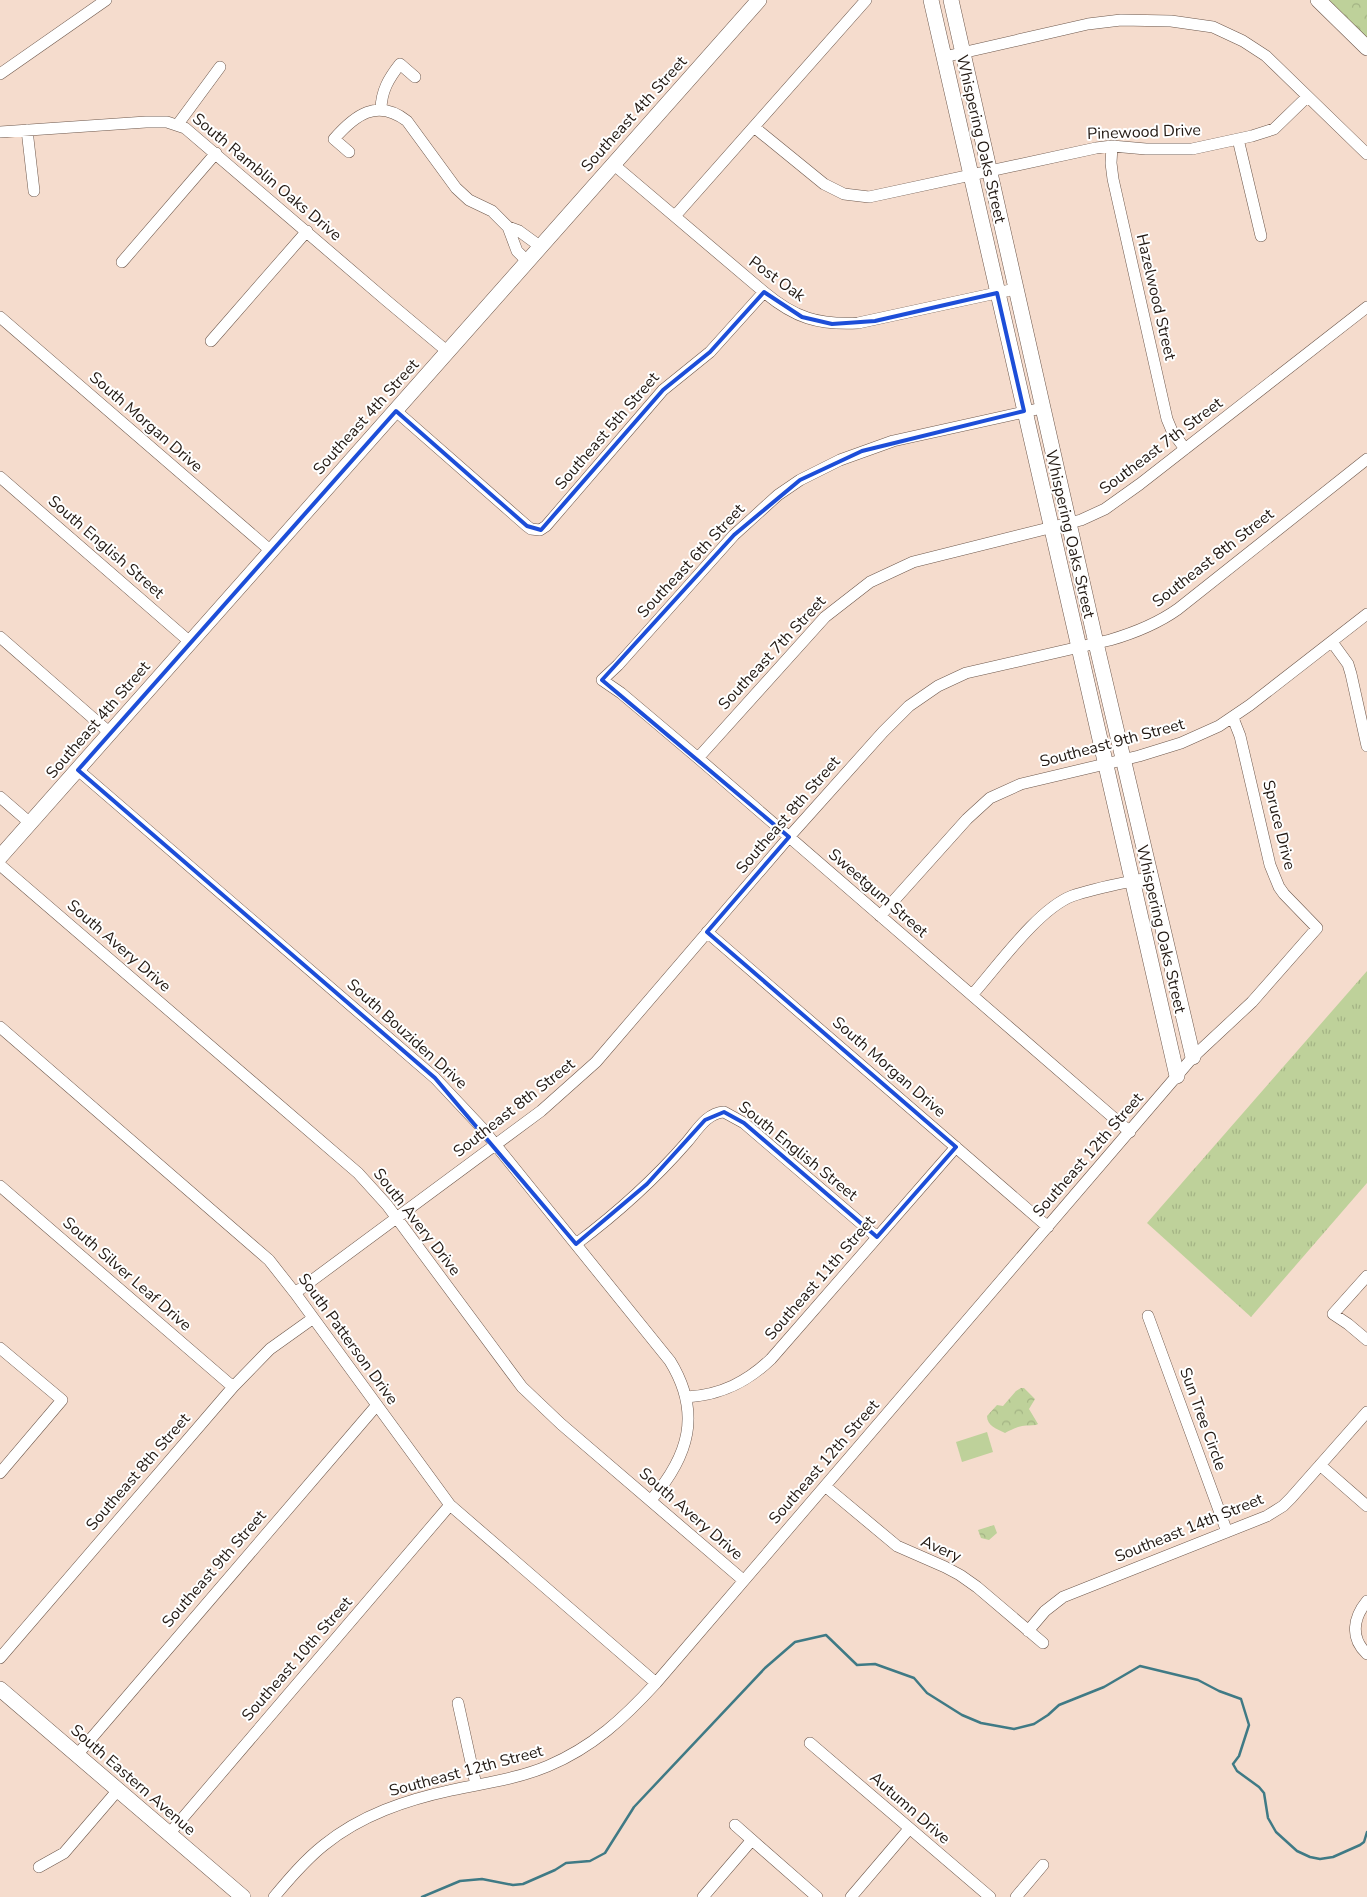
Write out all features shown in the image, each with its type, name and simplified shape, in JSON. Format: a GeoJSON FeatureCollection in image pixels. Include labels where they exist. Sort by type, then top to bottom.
{"type":"FeatureCollection","features":[{"type":"Feature","properties":{"kind":"street"},"geometry":{"type":"LineString","coordinates":[[0,74],[106,0]]}},
{"type":"Feature","properties":{"kind":"street","name":"Southeast 4th Street"},"geometry":{"type":"LineString","coordinates":[[0,857],[759,0]]}},
{"type":"Feature","properties":{"kind":"street"},"geometry":{"type":"LineString","coordinates":[[675,216],[866,0]]}},
{"type":"Feature","properties":{"kind":"street","name":"Whispering Oaks Street"},"geometry":{"type":"LineString","coordinates":[[931,0],[1050,528],[1177,1076]]}},
{"type":"Feature","properties":{"kind":"street","name":"Whispering Oaks Street"},"geometry":{"type":"LineString","coordinates":[[951,0],[1096,643],[1194,1056]]}},
{"type":"Feature","properties":{"kind":"street"},"geometry":{"type":"LineString","coordinates":[[1318,0],[1367,48]]}},
{"type":"Feature","properties":{"kind":"street"},"geometry":{"type":"LineString","coordinates":[[944,57],[1088,24],[1120,20],[1154,20],[1196,24],[1228,33],[1253,46],[1270,60],[1307,98],[1367,154]]}},
{"type":"Feature","properties":{"kind":"street"},"geometry":{"type":"LineString","coordinates":[[381,110],[381,99],[384,90],[392,74],[400,64],[415,77]]}},
{"type":"Feature","properties":{"kind":"street"},"geometry":{"type":"LineString","coordinates":[[178,124],[220,67]]}},
{"type":"Feature","properties":{"kind":"street","name":"Pinewood Drive"},"geometry":{"type":"LineString","coordinates":[[754,127],[824,184],[844,194],[869,197],[1096,148],[1112,146],[1146,149],[1192,149],[1265,133],[1274,129],[1307,98]]}},
{"type":"Feature","properties":{"kind":"street"},"geometry":{"type":"LineString","coordinates":[[349,152],[334,139],[356,117],[369,111],[381,110],[390,112],[407,121],[456,188],[469,200],[492,211],[508,227],[541,247]]}},
{"type":"Feature","properties":{"kind":"street","name":"South Ramblin Oaks Drive"},"geometry":{"type":"LineString","coordinates":[[0,132],[146,122],[178,124],[193,133],[448,352]]}},
{"type":"Feature","properties":{"kind":"street"},"geometry":{"type":"LineString","coordinates":[[27,130],[34,191]]}},
{"type":"Feature","properties":{"kind":"street"},"geometry":{"type":"LineString","coordinates":[[1238,139],[1261,236]]}},
{"type":"Feature","properties":{"kind":"street","name":"Hazelwood Street"},"geometry":{"type":"LineString","coordinates":[[1112,146],[1113,179],[1167,419],[1172,431],[1186,449]]}},
{"type":"Feature","properties":{"kind":"street"},"geometry":{"type":"LineString","coordinates":[[122,262],[216,153]]}},
{"type":"Feature","properties":{"kind":"street","name":"Post Oak"},"geometry":{"type":"LineString","coordinates":[[613,164],[775,301],[802,317],[832,324],[875,321],[1016,289]]}},
{"type":"Feature","properties":{"kind":"street"},"geometry":{"type":"LineString","coordinates":[[508,227],[517,251],[528,262]]}},
{"type":"Feature","properties":{"kind":"street"},"geometry":{"type":"LineString","coordinates":[[211,341],[307,231]]}},
{"type":"Feature","properties":{"kind":"street","name":"Southeast 5th Street"},"geometry":{"type":"LineString","coordinates":[[396,411],[527,526],[531,529],[540,530],[546,526],[663,390],[710,352],[764,292]]}},
{"type":"Feature","properties":{"kind":"street","name":"Southeast 7th Street"},"geometry":{"type":"LineString","coordinates":[[698,758],[825,617],[870,582],[913,562],[1087,518],[1118,500],[1186,449],[1367,307]]}},
{"type":"Feature","properties":{"kind":"street","name":"South Morgan Drive"},"geometry":{"type":"LineString","coordinates":[[0,317],[271,551]]}},
{"type":"Feature","properties":{"kind":"street","name":"Southeast 6th Street"},"geometry":{"type":"LineString","coordinates":[[602,680],[618,665],[734,535],[778,495],[800,480],[834,462],[893,441],[1042,408]]}},
{"type":"Feature","properties":{"kind":"street","name":"Southeast 8th Street"},"geometry":{"type":"LineString","coordinates":[[295,1293],[560,1096],[596,1062],[788,837],[896,718],[926,693],[966,673],[1096,643],[1132,633],[1160,621],[1178,609],[1367,459]]}},
{"type":"Feature","properties":{"kind":"street","name":"South English Street"},"geometry":{"type":"LineString","coordinates":[[0,477],[190,642]]}},
{"type":"Feature","properties":{"kind":"street","name":"Southeast 9th Street"},"geometry":{"type":"LineString","coordinates":[[880,916],[967,818],[990,798],[1021,784],[1161,750],[1201,735],[1232,718],[1367,614]]}},
{"type":"Feature","properties":{"kind":"street"},"geometry":{"type":"LineString","coordinates":[[0,637],[110,733]]}},
{"type":"Feature","properties":{"kind":"street"},"geometry":{"type":"LineString","coordinates":[[1332,642],[1345,659],[1351,674],[1367,746]]}},
{"type":"Feature","properties":{"kind":"street","name":"Sweetgum Street"},"geometry":{"type":"LineString","coordinates":[[602,680],[621,693],[698,758],[1130,1132]]}},
{"type":"Feature","properties":{"kind":"street","name":"Spruce Drive"},"geometry":{"type":"LineString","coordinates":[[1232,718],[1240,736],[1270,865],[1275,878],[1284,894],[1317,928]]}},
{"type":"Feature","properties":{"kind":"street","name":"South Bouziden Drive"},"geometry":{"type":"LineString","coordinates":[[78,770],[435,1078],[465,1108],[670,1361],[682,1382],[687,1397],[689,1409],[687,1439],[684,1450],[665,1484],[651,1500]]}},
{"type":"Feature","properties":{"kind":"street"},"geometry":{"type":"LineString","coordinates":[[0,797],[30,823]]}},
{"type":"Feature","properties":{"kind":"street","name":"South Avery Drive"},"geometry":{"type":"LineString","coordinates":[[0,865],[358,1173],[396,1218],[522,1387],[561,1424],[743,1580]]}},
{"type":"Feature","properties":{"kind":"street"},"geometry":{"type":"LineString","coordinates":[[972,995],[1036,922],[1051,908],[1072,896],[1151,878]]}},
{"type":"Feature","properties":{"kind":"street","name":"Southeast 12th Street"},"geometry":{"type":"LineString","coordinates":[[274,1897],[290,1877],[323,1845],[359,1822],[408,1801],[527,1774],[575,1753],[605,1734],[656,1683],[1194,1056],[1252,1002],[1317,928]]}},
{"type":"Feature","properties":{"kind":"street","name":"South Morgan Drive"},"geometry":{"type":"LineString","coordinates":[[707,932],[1048,1227]]}},
{"type":"Feature","properties":{"kind":"street","name":"South Patterson Drive"},"geometry":{"type":"LineString","coordinates":[[0,1027],[269,1260],[450,1505],[656,1683]]}},
{"type":"Feature","properties":{"kind":"street","name":"South English Street"},"geometry":{"type":"LineString","coordinates":[[576,1244],[647,1184],[706,1120],[720,1112],[730,1114],[744,1124],[877,1237]]}},
{"type":"Feature","properties":{"kind":"street","name":"Southeast 11th Street"},"geometry":{"type":"LineString","coordinates":[[687,1397],[698,1397],[726,1390],[758,1372],[956,1147]]}},
{"type":"Feature","properties":{"kind":"street","name":"South Silver Leaf Drive"},"geometry":{"type":"LineString","coordinates":[[0,1186],[233,1387]]}},
{"type":"Feature","properties":{"kind":"street"},"geometry":{"type":"LineString","coordinates":[[1367,1276],[1332,1314],[1348,1324],[1367,1340]]}},
{"type":"Feature","properties":{"kind":"street","name":"Sun Tree Circle"},"geometry":{"type":"LineString","coordinates":[[1148,1316],[1227,1532]]}},
{"type":"Feature","properties":{"kind":"street","name":"Southeast 8th Street"},"geometry":{"type":"LineString","coordinates":[[0,1658],[233,1387],[270,1349],[312,1319]]}},
{"type":"Feature","properties":{"kind":"street"},"geometry":{"type":"LineString","coordinates":[[0,1348],[62,1400],[0,1473]]}},
{"type":"Feature","properties":{"kind":"street","name":"Southeast 9th Street"},"geometry":{"type":"LineString","coordinates":[[77,1755],[377,1405]]}},
{"type":"Feature","properties":{"kind":"street","name":"Southeast 14th Street"},"geometry":{"type":"LineString","coordinates":[[1028,1631],[1045,1611],[1063,1597],[1267,1516],[1283,1506],[1367,1412]]}},
{"type":"Feature","properties":{"kind":"street"},"geometry":{"type":"LineString","coordinates":[[1320,1465],[1367,1506]]}},
{"type":"Feature","properties":{"kind":"street","name":"Avery"},"geometry":{"type":"LineString","coordinates":[[825,1486],[897,1546],[960,1575],[977,1587],[1043,1643]]}},
{"type":"Feature","properties":{"kind":"street","name":"Southeast 10th Street"},"geometry":{"type":"LineString","coordinates":[[169,1834],[450,1505]]}},
{"type":"Feature","properties":{"kind":"street"},"geometry":{"type":"LineString","coordinates":[[1367,1601],[1357,1616],[1355,1631],[1357,1642],[1367,1654]]}},
{"type":"Feature","properties":{"kind":"street","name":"South Eastern Avenue"},"geometry":{"type":"LineString","coordinates":[[0,1689],[243,1897]]}},
{"type":"Feature","properties":{"kind":"street"},"geometry":{"type":"LineString","coordinates":[[458,1703],[476,1785]]}},
{"type":"Feature","properties":{"kind":"street","name":"Autumn Drive"},"geometry":{"type":"LineString","coordinates":[[810,1743],[990,1897]]}},
{"type":"Feature","properties":{"kind":"street"},"geometry":{"type":"LineString","coordinates":[[39,1867],[64,1853],[118,1790]]}},
{"type":"Feature","properties":{"kind":"street"},"geometry":{"type":"LineString","coordinates":[[735,1825],[817,1897]]}},
{"type":"Feature","properties":{"kind":"street"},"geometry":{"type":"LineString","coordinates":[[851,1897],[909,1829]]}},
{"type":"Feature","properties":{"kind":"street"},"geometry":{"type":"LineString","coordinates":[[703,1897],[751,1841]]}},
{"type":"Feature","properties":{"kind":"street"},"geometry":{"type":"LineString","coordinates":[[1016,1897],[1043,1865]]}},
{"type":"Feature","properties":{"kind":"highlighted area"},"geometry":{"type":"Polygon","coordinates":[[[764,292],[802,317],[832,324],[875,321],[997,293],[1024,411],[862,451],[800,480],[734,535],[602,680],[789,837],[707,932],[956,1147],[877,1237],[744,1123],[724,1112],[705,1120],[647,1184],[576,1244],[435,1078],[78,770],[396,411],[527,526],[541,530],[663,390],[710,352],[764,292]]]}},
{"type":"Feature","properties":{"kind":"green space"},"geometry":{"type":"Polygon","coordinates":[[[1325,0],[1367,0],[1367,41],[1325,0]]]}},
{"type":"Feature","properties":{"kind":"green space"},"geometry":{"type":"Polygon","coordinates":[[[1367,971],[1367,1183],[1251,1317],[1147,1223],[1367,971]]]}},
{"type":"Feature","properties":{"kind":"green space"},"geometry":{"type":"Polygon","coordinates":[[[1021,1388],[1024,1388],[1035,1399],[1029,1409],[1038,1424],[1020,1426],[1005,1433],[993,1427],[987,1416],[997,1405],[1003,1406],[1021,1388]]]}},
{"type":"Feature","properties":{"kind":"green space"},"geometry":{"type":"Polygon","coordinates":[[[987,1432],[993,1452],[962,1462],[956,1442],[987,1432]]]}},
{"type":"Feature","properties":{"kind":"green space"},"geometry":{"type":"Polygon","coordinates":[[[994,1525],[997,1533],[989,1540],[981,1538],[978,1530],[994,1525]]]}},
{"type":"Feature","properties":{"kind":"waterway"},"geometry":{"type":"LineString","coordinates":[[422,1897],[460,1881],[482,1879],[513,1885],[523,1884],[566,1863],[590,1861],[605,1853],[634,1807],[765,1668],[795,1642],[826,1635],[857,1665],[875,1664],[914,1678],[927,1693],[962,1715],[981,1723],[1014,1729],[1034,1724],[1059,1705],[1104,1687],[1140,1666],[1198,1680],[1219,1691],[1241,1699],[1249,1725],[1239,1756],[1233,1764],[1237,1771],[1264,1793],[1268,1818],[1276,1832],[1297,1851],[1320,1859],[1333,1857],[1360,1845],[1364,1842],[1367,1832]]}}]}
